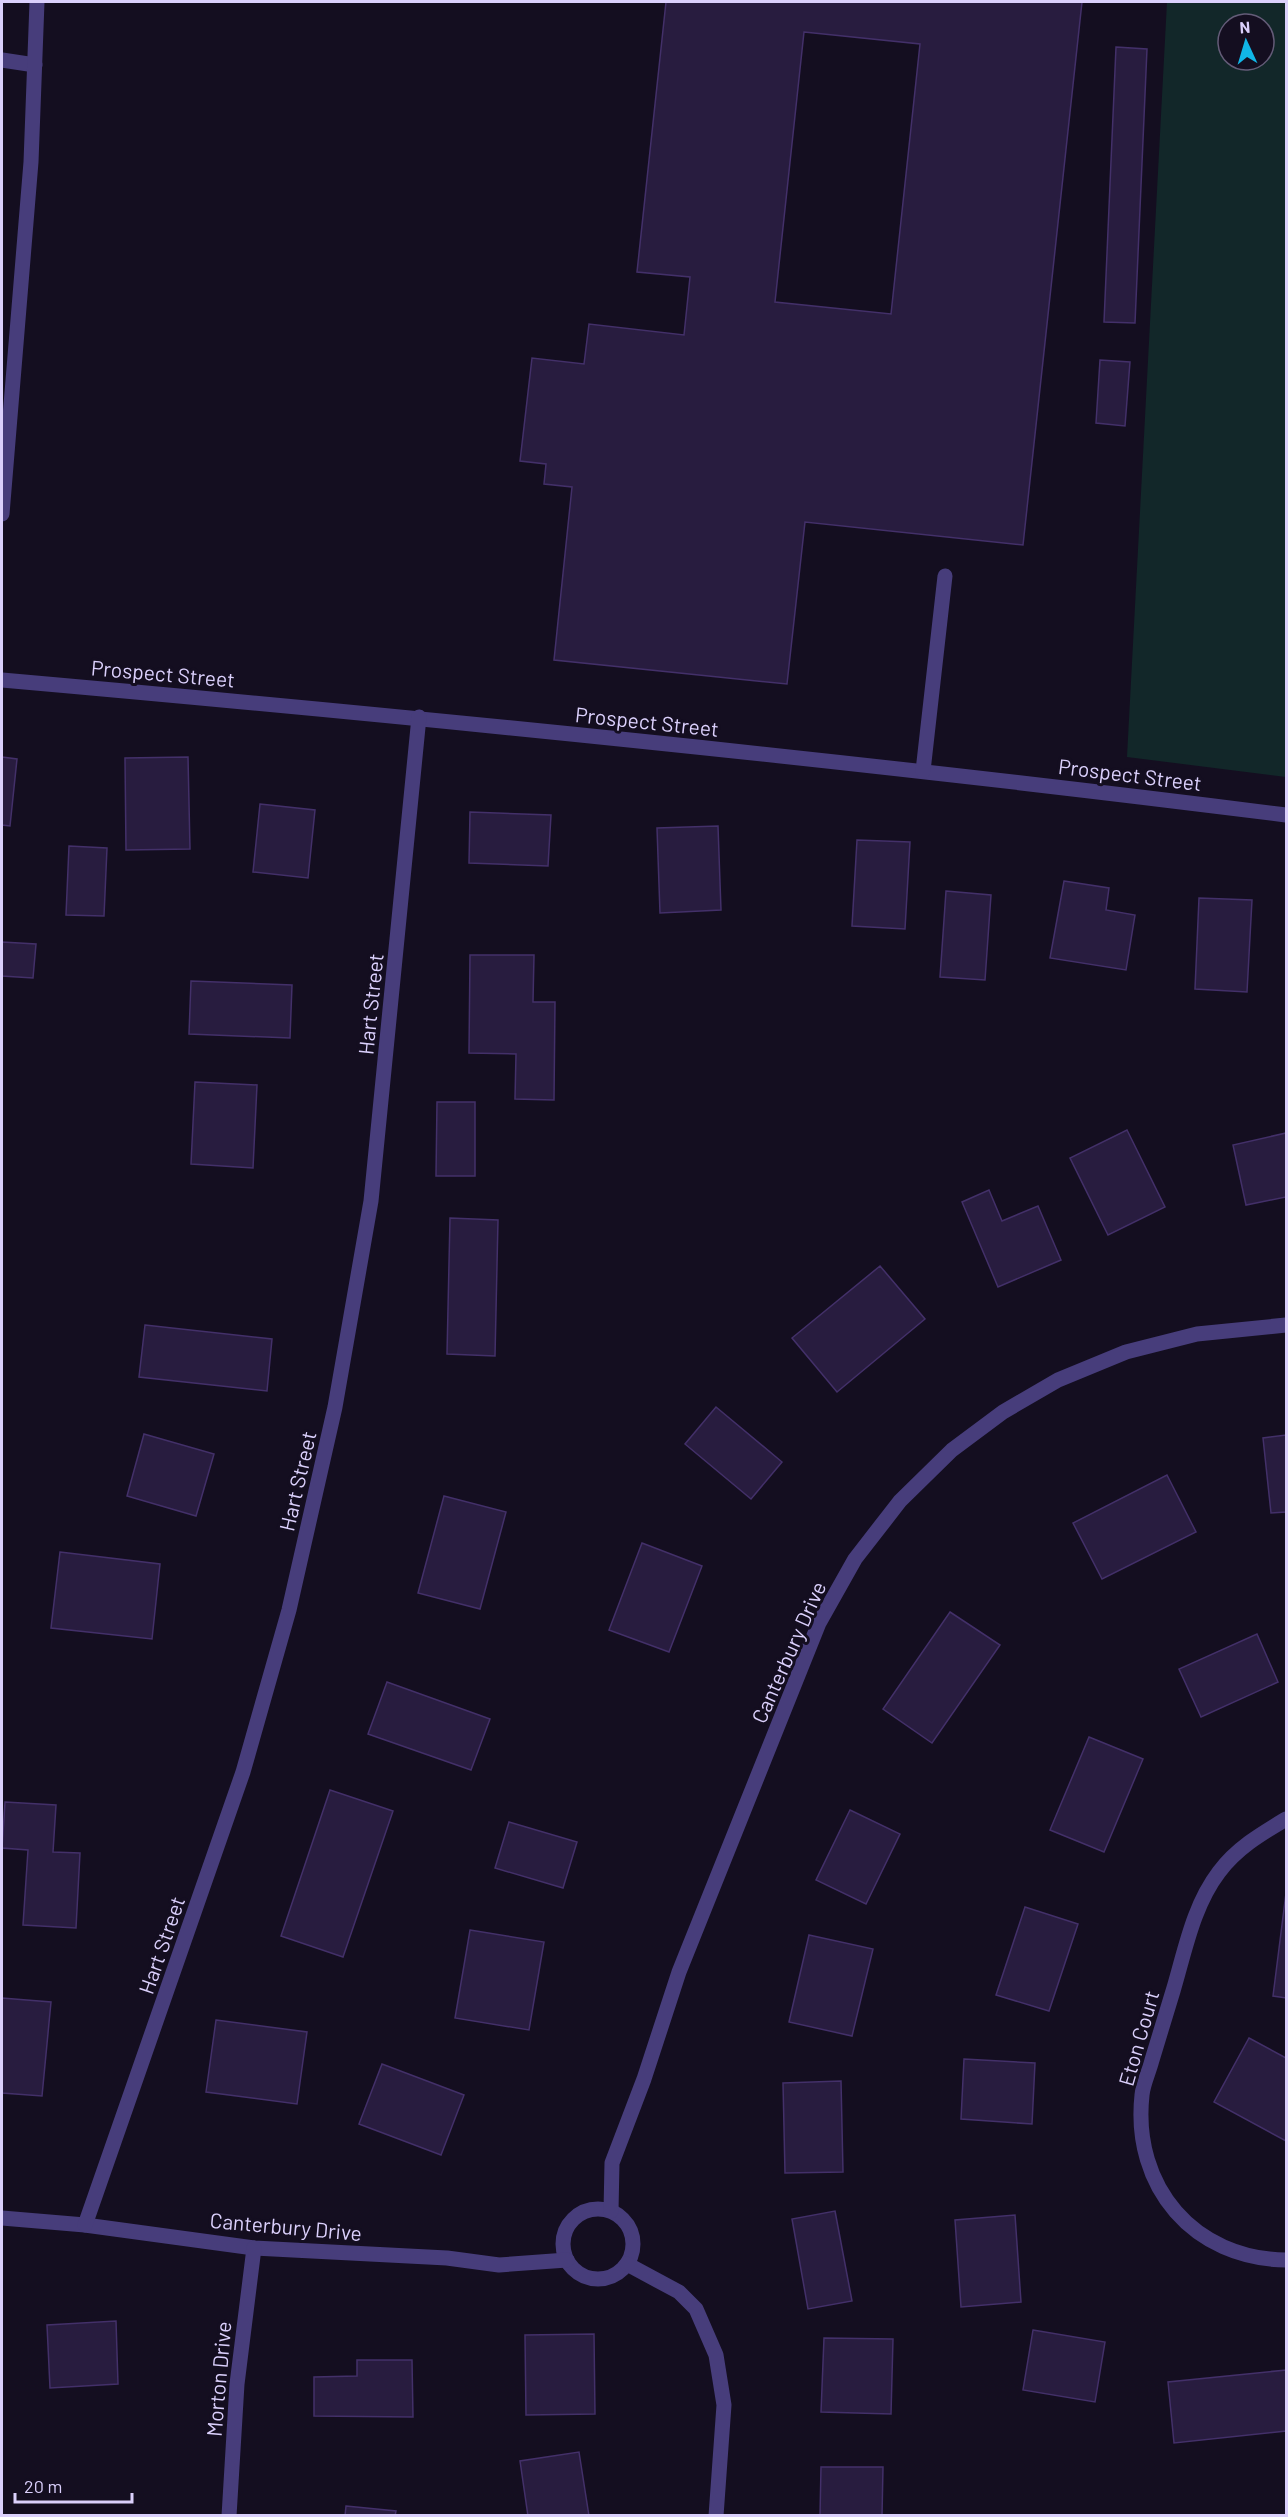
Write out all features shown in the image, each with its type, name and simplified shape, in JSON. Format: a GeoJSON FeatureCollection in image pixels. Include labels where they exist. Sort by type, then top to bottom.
{"type":"FeatureCollection","features":[{"type":"Feature","properties":{"kind":"street"},"geometry":{"type":"LineString","coordinates":[[2,514],[5,433],[31,162],[37,2]]}},
{"type":"Feature","properties":{"kind":"street"},"geometry":{"type":"LineString","coordinates":[[2,60],[35,65]]}},
{"type":"Feature","properties":{"kind":"street"},"geometry":{"type":"LineString","coordinates":[[923,771],[945,576]]}},
{"type":"Feature","properties":{"kind":"street","name":"Prospect Street"},"geometry":{"type":"LineString","coordinates":[[2,680],[419,717],[923,771],[1287,815]]}},
{"type":"Feature","properties":{"kind":"street","name":"Hart Street"},"geometry":{"type":"LineString","coordinates":[[85,2225],[243,1772],[289,1610],[335,1407],[371,1201],[419,717]]}},
{"type":"Feature","properties":{"kind":"street","name":"Canterbury Drive"},"geometry":{"type":"LineString","coordinates":[[611,2211],[612,2163],[644,2079],[679,1972],[819,1623],[855,1559],[900,1501],[952,1450],[1003,1412],[1058,1380],[1126,1352],[1197,1334],[1244,1327],[1287,1325]]}},
{"type":"Feature","properties":{"kind":"street","name":"Eton Court"},"geometry":{"type":"LineString","coordinates":[[1287,1819],[1248,1842],[1219,1872],[1199,1906],[1142,2093],[1140,2130],[1148,2167],[1167,2202],[1193,2230],[1227,2250],[1263,2260],[1287,2260]]}},
{"type":"Feature","properties":{"kind":"street"},"geometry":{"type":"LineString","coordinates":[[587,2210],[611,2211],[628,2224],[632,2234],[632,2254],[627,2264],[619,2272],[608,2278],[596,2279],[584,2276],[574,2270],[563,2248],[568,2225],[587,2210]]}},
{"type":"Feature","properties":{"kind":"street","name":"Canterbury Drive"},"geometry":{"type":"LineString","coordinates":[[2,2217],[85,2225],[254,2248],[447,2258],[500,2265],[567,2260]]}},
{"type":"Feature","properties":{"kind":"street","name":"Morton Drive"},"geometry":{"type":"LineString","coordinates":[[229,2516],[237,2384],[254,2248]]}},
{"type":"Feature","properties":{"kind":"street"},"geometry":{"type":"LineString","coordinates":[[627,2264],[679,2292],[696,2309],[716,2355],[724,2405],[716,2516]]}},
{"type":"Feature","properties":{"kind":"green space"},"geometry":{"type":"Polygon","coordinates":[[[1167,2],[1286,2],[1286,777],[1127,757],[1167,2]]]}},
{"type":"Feature","properties":{"kind":"building"},"geometry":{"type":"Polygon","coordinates":[[[666,2],[1082,2],[1023,545],[805,522],[787,684],[554,660],[572,487],[544,484],[546,464],[520,461],[532,358],[584,364],[589,324],[684,335],[690,277],[637,272],[666,2]],[[804,32],[775,302],[891,314],[920,44],[804,32]]]}},
{"type":"Feature","properties":{"kind":"building"},"geometry":{"type":"Polygon","coordinates":[[[1116,47],[1147,49],[1135,323],[1104,322],[1116,47]]]}},
{"type":"Feature","properties":{"kind":"building"},"geometry":{"type":"Polygon","coordinates":[[[1100,360],[1130,362],[1125,426],[1096,423],[1100,360]]]}},
{"type":"Feature","properties":{"kind":"building"},"geometry":{"type":"Polygon","coordinates":[[[2,757],[17,759],[10,826],[2,825],[2,757]]]}},
{"type":"Feature","properties":{"kind":"building"},"geometry":{"type":"Polygon","coordinates":[[[188,757],[190,849],[126,850],[125,758],[188,757]]]}},
{"type":"Feature","properties":{"kind":"building"},"geometry":{"type":"Polygon","coordinates":[[[260,804],[315,810],[308,878],[253,872],[260,804]]]}},
{"type":"Feature","properties":{"kind":"building"},"geometry":{"type":"Polygon","coordinates":[[[470,812],[551,815],[548,866],[469,863],[470,812]]]}},
{"type":"Feature","properties":{"kind":"building"},"geometry":{"type":"Polygon","coordinates":[[[718,826],[721,910],[660,913],[657,828],[718,826]]]}},
{"type":"Feature","properties":{"kind":"building"},"geometry":{"type":"Polygon","coordinates":[[[857,840],[910,842],[905,929],[852,926],[857,840]]]}},
{"type":"Feature","properties":{"kind":"building"},"geometry":{"type":"Polygon","coordinates":[[[69,846],[107,848],[104,916],[66,915],[69,846]]]}},
{"type":"Feature","properties":{"kind":"building"},"geometry":{"type":"Polygon","coordinates":[[[1064,881],[1109,888],[1106,910],[1135,915],[1126,970],[1050,958],[1064,881]]]}},
{"type":"Feature","properties":{"kind":"building"},"geometry":{"type":"Polygon","coordinates":[[[946,891],[991,895],[985,980],[940,977],[946,891]]]}},
{"type":"Feature","properties":{"kind":"building"},"geometry":{"type":"Polygon","coordinates":[[[1199,898],[1252,900],[1247,992],[1195,989],[1199,898]]]}},
{"type":"Feature","properties":{"kind":"building"},"geometry":{"type":"Polygon","coordinates":[[[2,942],[36,944],[33,978],[2,976],[2,942]]]}},
{"type":"Feature","properties":{"kind":"building"},"geometry":{"type":"Polygon","coordinates":[[[470,955],[534,955],[533,1002],[555,1002],[554,1100],[515,1099],[516,1054],[469,1053],[470,955]]]}},
{"type":"Feature","properties":{"kind":"building"},"geometry":{"type":"Polygon","coordinates":[[[191,981],[292,985],[290,1038],[189,1034],[191,981]]]}},
{"type":"Feature","properties":{"kind":"building"},"geometry":{"type":"Polygon","coordinates":[[[195,1082],[257,1085],[253,1168],[191,1164],[195,1082]]]}},
{"type":"Feature","properties":{"kind":"building"},"geometry":{"type":"Polygon","coordinates":[[[437,1102],[475,1102],[475,1176],[436,1176],[437,1102]]]}},
{"type":"Feature","properties":{"kind":"building"},"geometry":{"type":"Polygon","coordinates":[[[1127,1130],[1165,1207],[1108,1235],[1070,1158],[1127,1130]]]}},
{"type":"Feature","properties":{"kind":"building"},"geometry":{"type":"Polygon","coordinates":[[[1286,1133],[1286,1197],[1246,1205],[1233,1145],[1286,1133]]]}},
{"type":"Feature","properties":{"kind":"building"},"geometry":{"type":"Polygon","coordinates":[[[989,1190],[1002,1221],[1038,1206],[1061,1260],[998,1287],[962,1202],[989,1190]]]}},
{"type":"Feature","properties":{"kind":"building"},"geometry":{"type":"Polygon","coordinates":[[[450,1218],[498,1220],[495,1356],[447,1354],[450,1218]]]}},
{"type":"Feature","properties":{"kind":"building"},"geometry":{"type":"Polygon","coordinates":[[[880,1266],[925,1319],[837,1392],[792,1338],[880,1266]]]}},
{"type":"Feature","properties":{"kind":"building"},"geometry":{"type":"Polygon","coordinates":[[[145,1325],[272,1339],[267,1391],[139,1377],[145,1325]]]}},
{"type":"Feature","properties":{"kind":"building"},"geometry":{"type":"Polygon","coordinates":[[[716,1407],[782,1462],[751,1499],[685,1444],[716,1407]]]}},
{"type":"Feature","properties":{"kind":"building"},"geometry":{"type":"Polygon","coordinates":[[[144,1434],[214,1454],[196,1516],[127,1496],[144,1434]]]}},
{"type":"Feature","properties":{"kind":"building"},"geometry":{"type":"Polygon","coordinates":[[[1286,1435],[1286,1512],[1271,1513],[1263,1438],[1286,1435]]]}},
{"type":"Feature","properties":{"kind":"building"},"geometry":{"type":"Polygon","coordinates":[[[1167,1475],[1196,1532],[1102,1579],[1073,1523],[1167,1475]]]}},
{"type":"Feature","properties":{"kind":"building"},"geometry":{"type":"Polygon","coordinates":[[[444,1496],[506,1512],[480,1609],[418,1593],[444,1496]]]}},
{"type":"Feature","properties":{"kind":"building"},"geometry":{"type":"Polygon","coordinates":[[[642,1543],[702,1566],[669,1652],[609,1630],[642,1543]]]}},
{"type":"Feature","properties":{"kind":"building"},"geometry":{"type":"Polygon","coordinates":[[[60,1552],[160,1564],[152,1639],[51,1628],[60,1552]]]}},
{"type":"Feature","properties":{"kind":"building"},"geometry":{"type":"Polygon","coordinates":[[[950,1612],[1000,1645],[932,1743],[883,1709],[950,1612]]]}},
{"type":"Feature","properties":{"kind":"building"},"geometry":{"type":"Polygon","coordinates":[[[1257,1634],[1278,1682],[1201,1717],[1179,1669],[1257,1634]]]}},
{"type":"Feature","properties":{"kind":"building"},"geometry":{"type":"Polygon","coordinates":[[[387,1682],[490,1719],[471,1770],[368,1734],[387,1682]]]}},
{"type":"Feature","properties":{"kind":"building"},"geometry":{"type":"Polygon","coordinates":[[[1089,1737],[1143,1759],[1104,1852],[1050,1830],[1089,1737]]]}},
{"type":"Feature","properties":{"kind":"building"},"geometry":{"type":"Polygon","coordinates":[[[330,1790],[393,1811],[343,1957],[281,1936],[330,1790]]]}},
{"type":"Feature","properties":{"kind":"building"},"geometry":{"type":"Polygon","coordinates":[[[5,1802],[56,1805],[53,1852],[80,1853],[76,1928],[23,1925],[28,1850],[2,1848],[5,1802]]]}},
{"type":"Feature","properties":{"kind":"building"},"geometry":{"type":"Polygon","coordinates":[[[850,1810],[900,1834],[866,1904],[816,1880],[850,1810]]]}},
{"type":"Feature","properties":{"kind":"building"},"geometry":{"type":"Polygon","coordinates":[[[509,1822],[577,1842],[563,1888],[495,1868],[509,1822]]]}},
{"type":"Feature","properties":{"kind":"building"},"geometry":{"type":"Polygon","coordinates":[[[1286,1893],[1286,1998],[1273,1996],[1286,1893]]]}},
{"type":"Feature","properties":{"kind":"building"},"geometry":{"type":"Polygon","coordinates":[[[1025,1907],[1078,1924],[1049,2011],[996,1995],[1025,1907]]]}},
{"type":"Feature","properties":{"kind":"building"},"geometry":{"type":"Polygon","coordinates":[[[470,1930],[544,1942],[529,2030],[455,2018],[470,1930]]]}},
{"type":"Feature","properties":{"kind":"building"},"geometry":{"type":"Polygon","coordinates":[[[809,1935],[873,1949],[852,2036],[789,2022],[809,1935]]]}},
{"type":"Feature","properties":{"kind":"building"},"geometry":{"type":"Polygon","coordinates":[[[2,1998],[51,2002],[42,2096],[2,2093],[2,1998]]]}},
{"type":"Feature","properties":{"kind":"building"},"geometry":{"type":"Polygon","coordinates":[[[216,2020],[307,2032],[297,2104],[206,2092],[216,2020]]]}},
{"type":"Feature","properties":{"kind":"building"},"geometry":{"type":"Polygon","coordinates":[[[1249,2038],[1286,2058],[1286,2141],[1214,2102],[1249,2038]]]}},
{"type":"Feature","properties":{"kind":"building"},"geometry":{"type":"Polygon","coordinates":[[[964,2059],[1035,2063],[1032,2124],[961,2119],[964,2059]]]}},
{"type":"Feature","properties":{"kind":"building"},"geometry":{"type":"Polygon","coordinates":[[[382,2064],[464,2095],[441,2155],[359,2124],[382,2064]]]}},
{"type":"Feature","properties":{"kind":"building"},"geometry":{"type":"Polygon","coordinates":[[[841,2081],[843,2172],[785,2173],[783,2083],[841,2081]]]}},
{"type":"Feature","properties":{"kind":"building"},"geometry":{"type":"Polygon","coordinates":[[[835,2211],[852,2301],[808,2309],[792,2219],[835,2211]]]}},
{"type":"Feature","properties":{"kind":"building"},"geometry":{"type":"Polygon","coordinates":[[[1015,2215],[1021,2302],[961,2307],[955,2220],[1015,2215]]]}},
{"type":"Feature","properties":{"kind":"building"},"geometry":{"type":"Polygon","coordinates":[[[116,2321],[118,2384],[50,2388],[47,2325],[116,2321]]]}},
{"type":"Feature","properties":{"kind":"building"},"geometry":{"type":"Polygon","coordinates":[[[1033,2330],[1105,2342],[1095,2402],[1023,2390],[1033,2330]]]}},
{"type":"Feature","properties":{"kind":"building"},"geometry":{"type":"Polygon","coordinates":[[[594,2334],[595,2414],[526,2415],[525,2335],[594,2334]]]}},
{"type":"Feature","properties":{"kind":"building"},"geometry":{"type":"Polygon","coordinates":[[[824,2338],[893,2339],[891,2414],[821,2412],[824,2338]]]}},
{"type":"Feature","properties":{"kind":"building"},"geometry":{"type":"Polygon","coordinates":[[[357,2360],[412,2360],[413,2417],[314,2416],[314,2377],[357,2376],[357,2360]]]}},
{"type":"Feature","properties":{"kind":"building"},"geometry":{"type":"Polygon","coordinates":[[[1286,2370],[1286,2431],[1174,2443],[1168,2382],[1286,2370]]]}},
{"type":"Feature","properties":{"kind":"building"},"geometry":{"type":"Polygon","coordinates":[[[579,2452],[589,2516],[528,2516],[520,2461],[579,2452]]]}},
{"type":"Feature","properties":{"kind":"building"},"geometry":{"type":"Polygon","coordinates":[[[821,2467],[883,2467],[882,2516],[820,2516],[821,2467]]]}},
{"type":"Feature","properties":{"kind":"building"},"geometry":{"type":"Polygon","coordinates":[[[346,2506],[396,2511],[395,2516],[345,2516],[346,2506]]]}}]}
